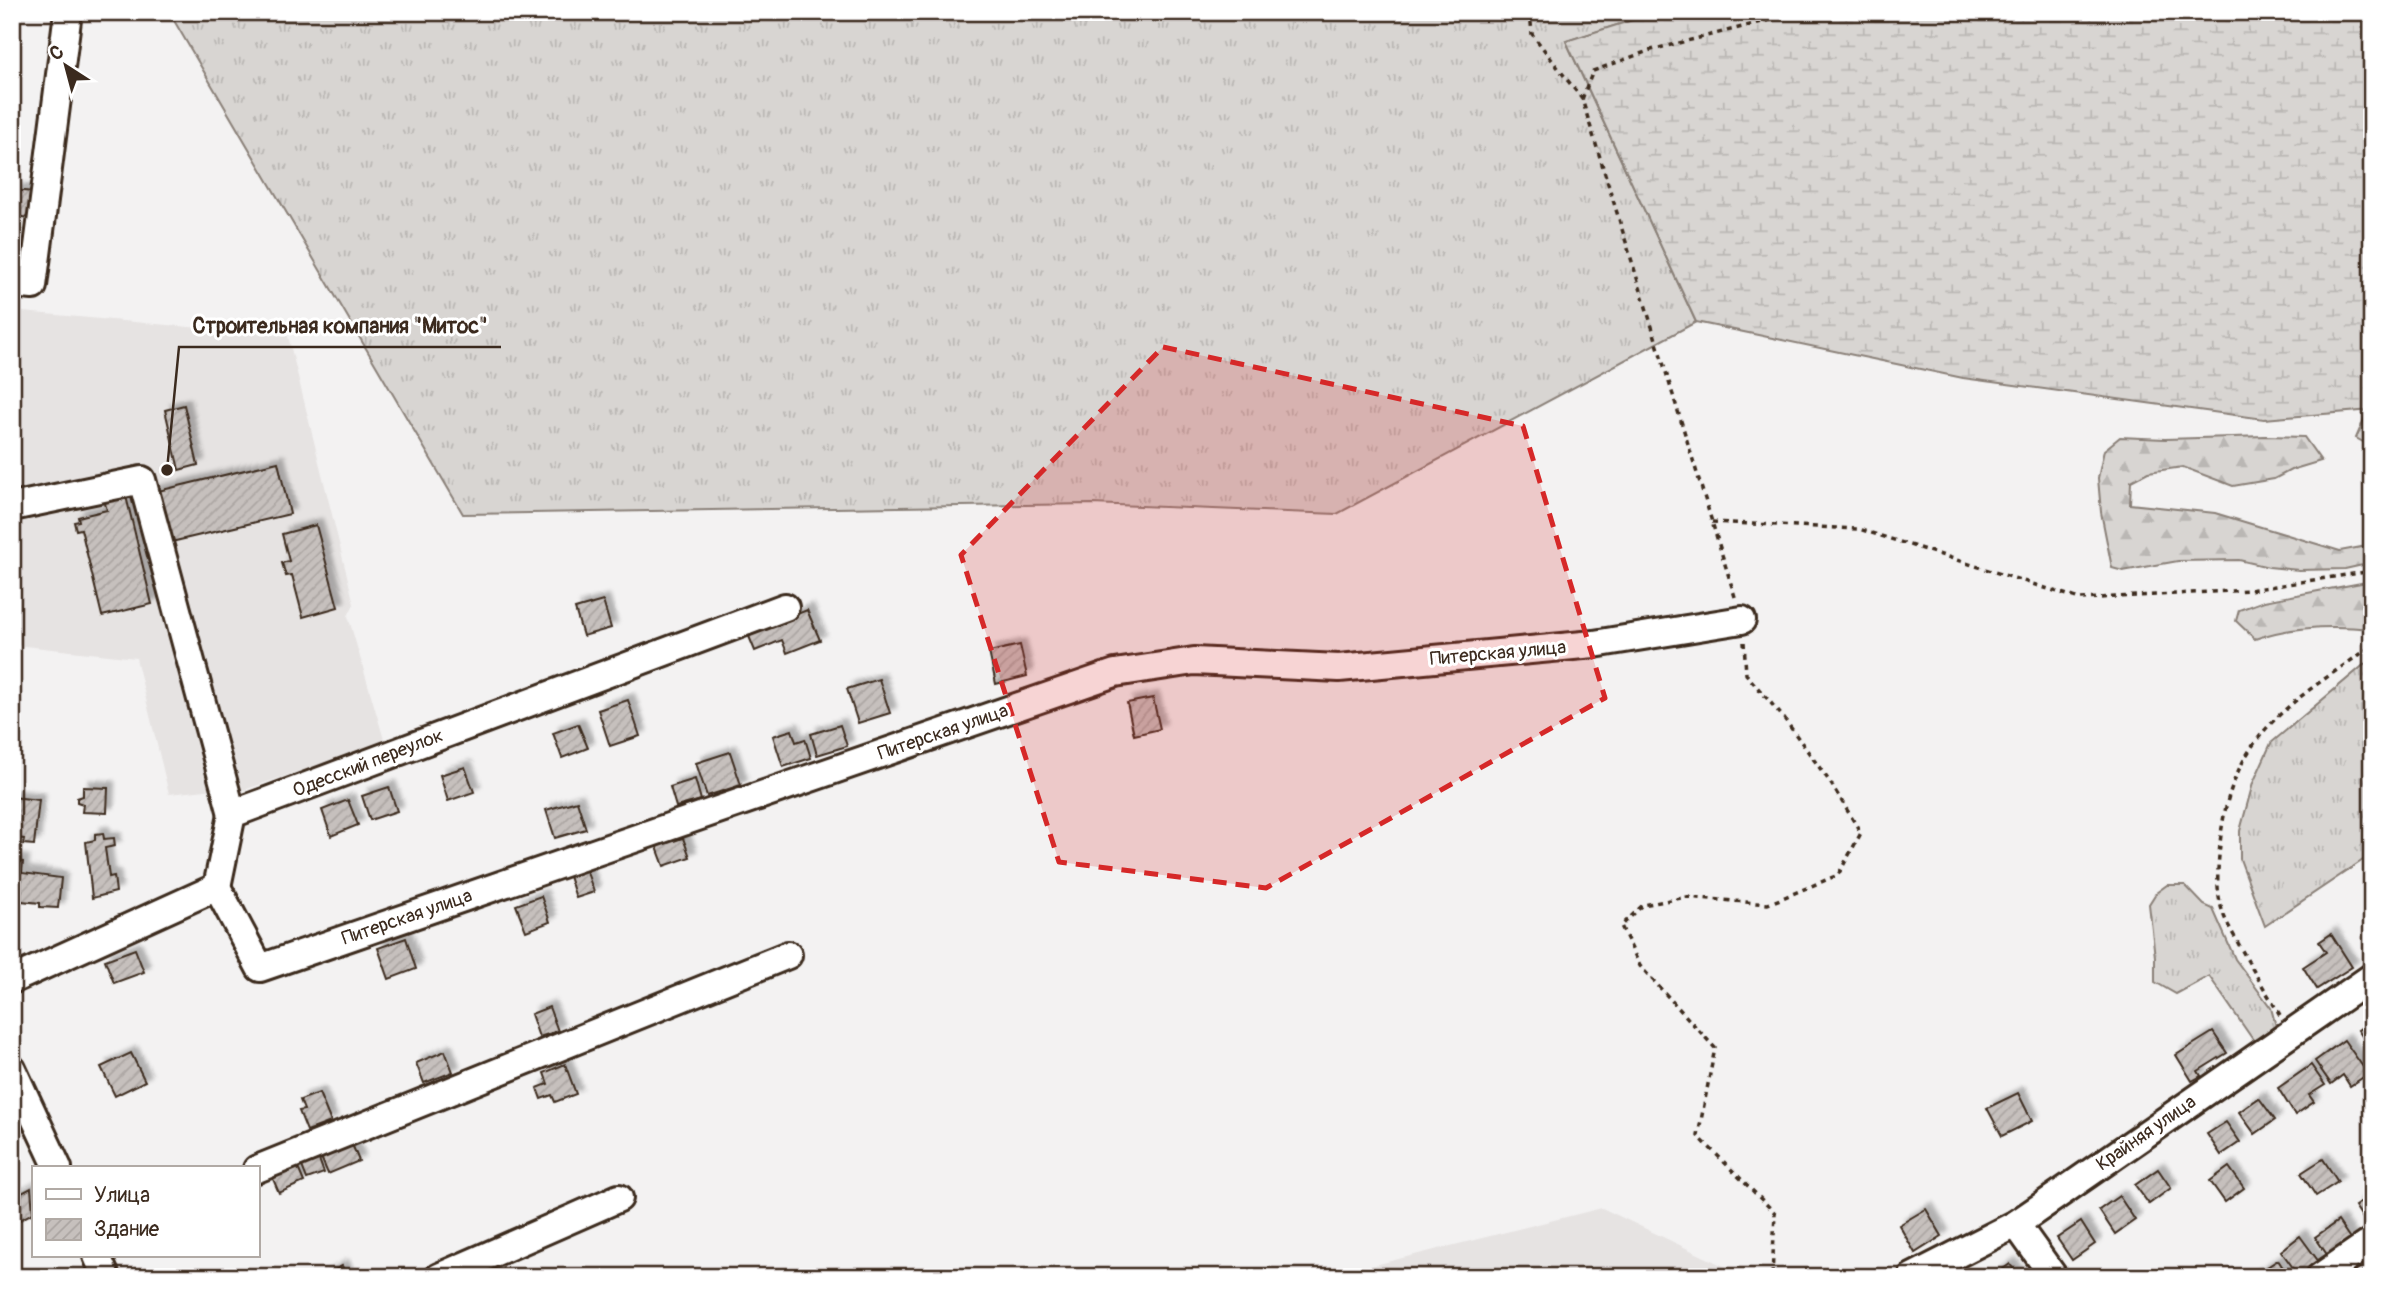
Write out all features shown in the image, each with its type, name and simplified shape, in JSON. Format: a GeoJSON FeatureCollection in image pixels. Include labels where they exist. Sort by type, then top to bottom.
{"type":"FeatureCollection","features":[{"type":"Feature","properties":{"kind":"street"},"geometry":{"type":"LineString","coordinates":[[12,284],[33,286],[68,12]]}},
{"type":"Feature","properties":{"kind":"street"},"geometry":{"type":"LineString","coordinates":[[12,507],[142,480],[232,814],[217,887],[12,979]]}},
{"type":"Feature","properties":{"kind":"street","name":"Одесский переулок"},"geometry":{"type":"LineString","coordinates":[[232,814],[785,607]]}},
{"type":"Feature","properties":{"kind":"street","name":"Питерская улица"},"geometry":{"type":"LineString","coordinates":[[217,887],[260,968],[1115,673],[1194,661],[1339,668],[1594,644],[1742,620]]}},
{"type":"Feature","properties":{"kind":"street"},"geometry":{"type":"LineString","coordinates":[[259,1168],[788,955]]}},
{"type":"Feature","properties":{"kind":"street","name":"Крайняя улица"},"geometry":{"type":"LineString","coordinates":[[1912,1277],[2016,1224],[2372,977]]}},
{"type":"Feature","properties":{"kind":"street"},"geometry":{"type":"LineString","coordinates":[[12,1069],[57,1166]]}},
{"type":"Feature","properties":{"kind":"street"},"geometry":{"type":"LineString","coordinates":[[439,1277],[620,1198]]}},
{"type":"Feature","properties":{"kind":"street"},"geometry":{"type":"LineString","coordinates":[[2016,1224],[2054,1277]]}},
{"type":"Feature","properties":{"kind":"street"},"geometry":{"type":"LineString","coordinates":[[2320,1277],[2372,1241]]}},
{"type":"Feature","properties":{"kind":"street"},"geometry":{"type":"LineString","coordinates":[[98,1258],[106,1277]]}},
{"type":"Feature","properties":{"kind":"path"},"geometry":{"type":"LineString","coordinates":[[1530,12],[1532,34],[1582,99],[1742,620],[1746,674],[1783,717],[1823,771],[1861,832],[1838,875],[1768,904],[1687,897],[1643,905],[1621,926],[1640,966],[1715,1048],[1698,1136],[1775,1213],[1772,1277]]}},
{"type":"Feature","properties":{"kind":"path"},"geometry":{"type":"LineString","coordinates":[[1582,99],[1593,71],[1651,50],[1802,12]]}},
{"type":"Feature","properties":{"kind":"path"},"geometry":{"type":"LineString","coordinates":[[1712,522],[1859,528],[2080,599],[2249,590],[2372,571]]}},
{"type":"Feature","properties":{"kind":"path"},"geometry":{"type":"LineString","coordinates":[[2291,1031],[2223,915],[2217,892],[2221,831],[2231,788],[2248,754],[2268,725],[2296,699],[2372,646]]}},
{"type":"Feature","properties":{"kind":"highlighted area"},"geometry":{"type":"Polygon","coordinates":[[[1163,347],[1523,426],[1605,698],[1266,888],[1059,862],[961,555],[1163,347]]]}},
{"type":"Feature","properties":{"kind":"shaded area"},"geometry":{"type":"Polygon","coordinates":[[[12,311],[288,336],[354,604],[348,616],[385,743],[238,792],[215,789],[169,794],[136,658],[15,645],[12,663],[12,311]]]}},
{"type":"Feature","properties":{"kind":"shaded area"},"geometry":{"type":"Polygon","coordinates":[[[1602,1208],[1730,1269],[1727,1277],[1327,1277],[1602,1208]]]}},
{"type":"Feature","properties":{"kind":"green space"},"geometry":{"type":"Polygon","coordinates":[[[169,12],[1658,12],[1566,41],[1696,322],[1337,514],[1092,504],[463,514],[169,12]]]}},
{"type":"Feature","properties":{"kind":"green space"},"geometry":{"type":"Polygon","coordinates":[[[1658,12],[2372,12],[2372,410],[2264,419],[1963,378],[1696,322],[1566,41],[1658,12]]]}},
{"type":"Feature","properties":{"kind":"green space"},"geometry":{"type":"Polygon","coordinates":[[[2368,410],[2372,410],[2372,441],[2365,443],[2356,438],[2368,410]]]}},
{"type":"Feature","properties":{"kind":"green space"},"geometry":{"type":"Polygon","coordinates":[[[2120,437],[2165,439],[2304,437],[2321,461],[2291,470],[2274,479],[2233,486],[2183,467],[2148,472],[2131,481],[2130,504],[2215,513],[2340,551],[2372,545],[2372,563],[2345,569],[2299,570],[2239,560],[2178,561],[2123,571],[2112,568],[2101,512],[2098,478],[2104,450],[2120,437]]]}},
{"type":"Feature","properties":{"kind":"green space"},"geometry":{"type":"Polygon","coordinates":[[[2372,581],[2372,629],[2313,628],[2283,631],[2255,639],[2236,621],[2239,610],[2264,601],[2372,581]]]}},
{"type":"Feature","properties":{"kind":"green space"},"geometry":{"type":"Polygon","coordinates":[[[2372,658],[2372,854],[2265,926],[2240,859],[2240,831],[2253,783],[2271,743],[2372,658]]]}},
{"type":"Feature","properties":{"kind":"green space"},"geometry":{"type":"Polygon","coordinates":[[[2167,885],[2185,885],[2204,905],[2213,909],[2235,959],[2271,1008],[2278,1034],[2256,1044],[2209,976],[2176,994],[2155,982],[2149,904],[2156,893],[2167,885]]]}},
{"type":"Feature","properties":{"kind":"building"},"geometry":{"type":"Polygon","coordinates":[[[12,190],[34,192],[31,218],[12,216],[12,190]]]}},
{"type":"Feature","properties":{"kind":"building"},"geometry":{"type":"Polygon","coordinates":[[[184,405],[198,465],[179,470],[165,410],[184,405]]]}},
{"type":"Feature","properties":{"kind":"building"},"geometry":{"type":"Polygon","coordinates":[[[278,462],[290,514],[167,543],[154,492],[278,462]]]}},
{"type":"Feature","properties":{"kind":"building"},"geometry":{"type":"Polygon","coordinates":[[[125,492],[152,604],[102,616],[81,529],[76,530],[74,522],[79,521],[78,517],[107,510],[103,497],[125,492]]]}},
{"type":"Feature","properties":{"kind":"building"},"geometry":{"type":"Polygon","coordinates":[[[316,525],[338,607],[303,617],[292,575],[286,576],[282,563],[289,561],[282,534],[316,525]]]}},
{"type":"Feature","properties":{"kind":"building"},"geometry":{"type":"Polygon","coordinates":[[[603,601],[611,628],[583,636],[575,609],[603,601]]]}},
{"type":"Feature","properties":{"kind":"building"},"geometry":{"type":"Polygon","coordinates":[[[807,610],[820,640],[787,653],[782,640],[755,651],[748,634],[807,610]]]}},
{"type":"Feature","properties":{"kind":"building"},"geometry":{"type":"Polygon","coordinates":[[[1020,645],[1027,676],[996,684],[989,652],[1020,645]]]}},
{"type":"Feature","properties":{"kind":"building"},"geometry":{"type":"Polygon","coordinates":[[[879,679],[890,713],[858,723],[847,689],[879,679]]]}},
{"type":"Feature","properties":{"kind":"building"},"geometry":{"type":"Polygon","coordinates":[[[1153,698],[1160,729],[1134,735],[1127,703],[1153,698]]]}},
{"type":"Feature","properties":{"kind":"building"},"geometry":{"type":"Polygon","coordinates":[[[628,700],[640,736],[610,746],[598,710],[628,700]]]}},
{"type":"Feature","properties":{"kind":"building"},"geometry":{"type":"Polygon","coordinates":[[[578,724],[588,748],[562,758],[553,733],[578,724]]]}},
{"type":"Feature","properties":{"kind":"building"},"geometry":{"type":"Polygon","coordinates":[[[840,725],[847,746],[817,755],[811,734],[840,725]]]}},
{"type":"Feature","properties":{"kind":"building"},"geometry":{"type":"Polygon","coordinates":[[[792,730],[796,742],[805,739],[811,758],[783,767],[773,736],[792,730]]]}},
{"type":"Feature","properties":{"kind":"building"},"geometry":{"type":"Polygon","coordinates":[[[730,752],[741,785],[707,796],[696,763],[730,752]]]}},
{"type":"Feature","properties":{"kind":"building"},"geometry":{"type":"Polygon","coordinates":[[[465,767],[474,792],[448,801],[440,775],[465,767]]]}},
{"type":"Feature","properties":{"kind":"building"},"geometry":{"type":"Polygon","coordinates":[[[695,779],[701,800],[676,807],[670,787],[695,779]]]}},
{"type":"Feature","properties":{"kind":"building"},"geometry":{"type":"Polygon","coordinates":[[[83,787],[108,788],[107,813],[82,812],[83,804],[77,802],[77,798],[83,796],[83,787]]]}},
{"type":"Feature","properties":{"kind":"building"},"geometry":{"type":"Polygon","coordinates":[[[389,787],[397,811],[370,820],[362,796],[389,787]]]}},
{"type":"Feature","properties":{"kind":"building"},"geometry":{"type":"Polygon","coordinates":[[[12,797],[39,800],[34,845],[23,844],[24,839],[12,838],[12,797]]]}},
{"type":"Feature","properties":{"kind":"building"},"geometry":{"type":"Polygon","coordinates":[[[348,800],[358,825],[331,836],[322,810],[348,800]]]}},
{"type":"Feature","properties":{"kind":"building"},"geometry":{"type":"Polygon","coordinates":[[[577,801],[586,829],[555,838],[546,810],[577,801]]]}},
{"type":"Feature","properties":{"kind":"building"},"geometry":{"type":"Polygon","coordinates":[[[680,830],[690,857],[664,866],[654,839],[680,830]]]}},
{"type":"Feature","properties":{"kind":"building"},"geometry":{"type":"Polygon","coordinates":[[[103,833],[104,839],[114,838],[115,846],[105,848],[109,877],[114,876],[116,892],[92,898],[86,842],[95,840],[95,834],[103,833]]]}},
{"type":"Feature","properties":{"kind":"building"},"geometry":{"type":"Polygon","coordinates":[[[12,861],[23,862],[22,873],[61,878],[58,908],[12,900],[12,861]]]}},
{"type":"Feature","properties":{"kind":"building"},"geometry":{"type":"Polygon","coordinates":[[[584,864],[594,892],[576,898],[567,870],[584,864]]]}},
{"type":"Feature","properties":{"kind":"building"},"geometry":{"type":"Polygon","coordinates":[[[541,896],[550,922],[526,931],[516,905],[541,896]]]}},
{"type":"Feature","properties":{"kind":"building"},"geometry":{"type":"Polygon","coordinates":[[[2331,934],[2352,967],[2317,989],[2303,967],[2326,952],[2319,942],[2331,934]]]}},
{"type":"Feature","properties":{"kind":"building"},"geometry":{"type":"Polygon","coordinates":[[[406,938],[416,969],[389,979],[378,948],[406,938]]]}},
{"type":"Feature","properties":{"kind":"building"},"geometry":{"type":"Polygon","coordinates":[[[135,949],[144,972],[114,983],[105,960],[135,949]]]}},
{"type":"Feature","properties":{"kind":"building"},"geometry":{"type":"Polygon","coordinates":[[[549,1007],[558,1031],[539,1037],[531,1014],[549,1007]]]}},
{"type":"Feature","properties":{"kind":"building"},"geometry":{"type":"Polygon","coordinates":[[[2372,1020],[2372,1051],[2358,1030],[2372,1020]]]}},
{"type":"Feature","properties":{"kind":"building"},"geometry":{"type":"Polygon","coordinates":[[[2213,1032],[2227,1053],[2198,1071],[2201,1076],[2192,1081],[2176,1055],[2213,1032]]]}},
{"type":"Feature","properties":{"kind":"building"},"geometry":{"type":"Polygon","coordinates":[[[2344,1040],[2368,1074],[2350,1086],[2343,1075],[2331,1084],[2315,1061],[2344,1040]]]}},
{"type":"Feature","properties":{"kind":"building"},"geometry":{"type":"Polygon","coordinates":[[[445,1051],[453,1072],[424,1083],[416,1063],[445,1051]]]}},
{"type":"Feature","properties":{"kind":"building"},"geometry":{"type":"Polygon","coordinates":[[[131,1053],[145,1081],[115,1096],[101,1067],[131,1053]]]}},
{"type":"Feature","properties":{"kind":"building"},"geometry":{"type":"Polygon","coordinates":[[[565,1064],[576,1094],[555,1102],[552,1095],[541,1099],[537,1088],[548,1084],[544,1073],[565,1064]]]}},
{"type":"Feature","properties":{"kind":"building"},"geometry":{"type":"Polygon","coordinates":[[[2311,1065],[2325,1085],[2309,1095],[2314,1102],[2295,1115],[2278,1088],[2311,1065]]]}},
{"type":"Feature","properties":{"kind":"building"},"geometry":{"type":"Polygon","coordinates":[[[319,1093],[331,1122],[307,1131],[299,1111],[304,1110],[300,1100],[319,1093]]]}},
{"type":"Feature","properties":{"kind":"building"},"geometry":{"type":"Polygon","coordinates":[[[2018,1093],[2032,1121],[2002,1136],[1987,1108],[2018,1093]]]}},
{"type":"Feature","properties":{"kind":"building"},"geometry":{"type":"Polygon","coordinates":[[[2259,1098],[2275,1120],[2255,1134],[2239,1112],[2259,1098]]]}},
{"type":"Feature","properties":{"kind":"building"},"geometry":{"type":"Polygon","coordinates":[[[2226,1122],[2240,1142],[2221,1155],[2207,1134],[2226,1122]]]}},
{"type":"Feature","properties":{"kind":"building"},"geometry":{"type":"Polygon","coordinates":[[[349,1137],[359,1161],[328,1174],[318,1150],[349,1137]]]}},
{"type":"Feature","properties":{"kind":"building"},"geometry":{"type":"Polygon","coordinates":[[[315,1149],[324,1173],[307,1179],[298,1156],[315,1149]]]}},
{"type":"Feature","properties":{"kind":"building"},"geometry":{"type":"Polygon","coordinates":[[[2323,1159],[2338,1182],[2316,1196],[2301,1173],[2323,1159]]]}},
{"type":"Feature","properties":{"kind":"building"},"geometry":{"type":"Polygon","coordinates":[[[295,1161],[304,1182],[279,1193],[270,1172],[295,1161]]]}},
{"type":"Feature","properties":{"kind":"building"},"geometry":{"type":"Polygon","coordinates":[[[2229,1167],[2244,1188],[2225,1202],[2210,1181],[2229,1167]]]}},
{"type":"Feature","properties":{"kind":"building"},"geometry":{"type":"Polygon","coordinates":[[[2158,1169],[2171,1188],[2149,1204],[2135,1185],[2158,1169]]]}},
{"type":"Feature","properties":{"kind":"building"},"geometry":{"type":"Polygon","coordinates":[[[31,1188],[32,1214],[12,1224],[12,1198],[31,1188]]]}},
{"type":"Feature","properties":{"kind":"building"},"geometry":{"type":"Polygon","coordinates":[[[2372,1195],[2372,1223],[2368,1226],[2355,1206],[2372,1195]]]}},
{"type":"Feature","properties":{"kind":"building"},"geometry":{"type":"Polygon","coordinates":[[[2119,1196],[2135,1220],[2115,1234],[2099,1210],[2119,1196]]]}},
{"type":"Feature","properties":{"kind":"building"},"geometry":{"type":"Polygon","coordinates":[[[1926,1209],[1942,1236],[1915,1253],[1899,1225],[1926,1209]]]}},
{"type":"Feature","properties":{"kind":"building"},"geometry":{"type":"Polygon","coordinates":[[[2338,1221],[2351,1240],[2328,1256],[2315,1237],[2338,1221]]]}},
{"type":"Feature","properties":{"kind":"building"},"geometry":{"type":"Polygon","coordinates":[[[2081,1222],[2095,1244],[2072,1260],[2057,1238],[2081,1222]]]}},
{"type":"Feature","properties":{"kind":"building"},"geometry":{"type":"Polygon","coordinates":[[[2300,1236],[2319,1262],[2299,1276],[2281,1251],[2300,1236]]]}},
{"type":"Feature","properties":{"kind":"building"},"geometry":{"type":"Polygon","coordinates":[[[2278,1260],[2289,1277],[2252,1277],[2278,1260]]]}},
{"type":"Feature","properties":{"kind":"building"},"geometry":{"type":"Polygon","coordinates":[[[2010,1264],[2018,1276],[1992,1277],[2010,1264]]]}},
{"type":"Feature","properties":{"kind":"building"},"geometry":{"type":"Polygon","coordinates":[[[2372,1265],[2372,1277],[2356,1277],[2372,1265]]]}},
{"type":"Feature","properties":{"kind":"building"},"geometry":{"type":"Polygon","coordinates":[[[342,1266],[348,1277],[323,1277],[342,1266]]]}},
{"type":"Feature","properties":{"kind":"place","name":"Строительная компания \"Митос\""},"geometry":{"type":"Point","coordinates":[167,470]}}]}
